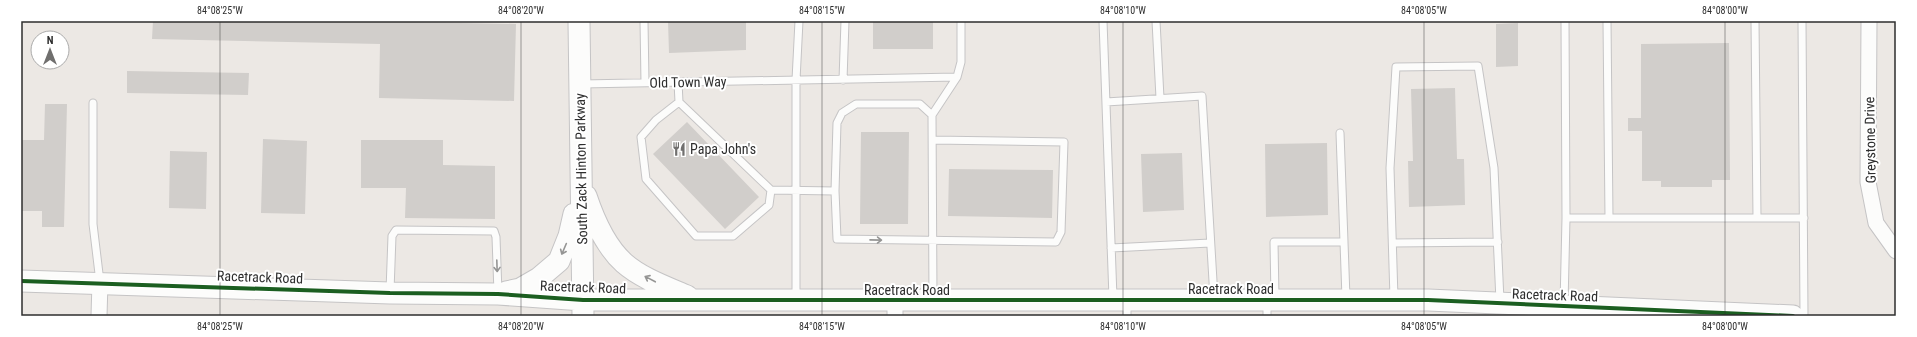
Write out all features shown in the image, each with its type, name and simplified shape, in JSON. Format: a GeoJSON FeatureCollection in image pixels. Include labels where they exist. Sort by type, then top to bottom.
{"type":"FeatureCollection","features":[{"type":"Feature","properties":{"kind":"street","name":"South Zack Hinton Parkway"},"geometry":{"type":"LineString","coordinates":[[579,21],[583,308]]}},
{"type":"Feature","properties":{"kind":"street","name":"Greystone Drive"},"geometry":{"type":"LineString","coordinates":[[1869,21],[1868,182],[1876,223],[1896,251]]}},
{"type":"Feature","properties":{"kind":"street"},"geometry":{"type":"LineString","coordinates":[[498,294],[520,289],[539,278],[559,261],[569,236],[581,184]]}},
{"type":"Feature","properties":{"kind":"street"},"geometry":{"type":"LineString","coordinates":[[581,184],[594,219],[608,244],[624,263],[664,287],[699,300]]}},
{"type":"Feature","properties":{"kind":"street","name":"Racetrack Road"},"geometry":{"type":"LineString","coordinates":[[21,281],[100,282],[390,293],[498,294],[583,308],[650,300],[796,300],[895,308],[933,301],[1123,306],[1214,300],[1269,306],[1346,300],[1394,300],[1488,305],[1564,306],[1732,315],[1793,316]]}},
{"type":"Feature","properties":{"kind":"street"},"geometry":{"type":"LineString","coordinates":[[99,316],[100,282]]}},
{"type":"Feature","properties":{"kind":"street"},"geometry":{"type":"LineString","coordinates":[[622,316],[650,300]]}},
{"type":"Feature","properties":{"kind":"lane"},"geometry":{"type":"LineString","coordinates":[[644,21],[645,83]]}},
{"type":"Feature","properties":{"kind":"lane"},"geometry":{"type":"LineString","coordinates":[[796,300],[796,80],[799,21]]}},
{"type":"Feature","properties":{"kind":"lane"},"geometry":{"type":"LineString","coordinates":[[843,80],[845,21]]}},
{"type":"Feature","properties":{"kind":"lane"},"geometry":{"type":"LineString","coordinates":[[933,301],[932,115],[957,77],[961,62],[960,21]]}},
{"type":"Feature","properties":{"kind":"lane"},"geometry":{"type":"LineString","coordinates":[[1103,21],[1111,248],[1123,306]]}},
{"type":"Feature","properties":{"kind":"lane"},"geometry":{"type":"LineString","coordinates":[[1156,21],[1160,98]]}},
{"type":"Feature","properties":{"kind":"lane"},"geometry":{"type":"LineString","coordinates":[[1564,306],[1566,218],[1565,21]]}},
{"type":"Feature","properties":{"kind":"lane"},"geometry":{"type":"LineString","coordinates":[[1607,21],[1609,218]]}},
{"type":"Feature","properties":{"kind":"lane"},"geometry":{"type":"LineString","coordinates":[[1755,21],[1757,218]]}},
{"type":"Feature","properties":{"kind":"lane"},"geometry":{"type":"LineString","coordinates":[[1802,21],[1804,316]]}},
{"type":"Feature","properties":{"kind":"lane"},"geometry":{"type":"LineString","coordinates":[[1394,300],[1390,168],[1396,67],[1478,66],[1494,168],[1498,242],[1488,305]]}},
{"type":"Feature","properties":{"kind":"lane","name":"Old Town Way"},"geometry":{"type":"LineString","coordinates":[[580,84],[957,77]]}},
{"type":"Feature","properties":{"kind":"lane"},"geometry":{"type":"LineString","coordinates":[[678,82],[679,102],[771,190],[836,191]]}},
{"type":"Feature","properties":{"kind":"lane"},"geometry":{"type":"LineString","coordinates":[[1106,102],[1202,96],[1214,300]]}},
{"type":"Feature","properties":{"kind":"lane"},"geometry":{"type":"LineString","coordinates":[[679,102],[656,120],[641,136],[646,179],[696,236],[732,236],[769,205],[771,190]]}},
{"type":"Feature","properties":{"kind":"lane"},"geometry":{"type":"LineString","coordinates":[[93,104],[93,224],[100,282]]}},
{"type":"Feature","properties":{"kind":"lane"},"geometry":{"type":"LineString","coordinates":[[932,115],[920,104],[856,104],[842,112],[837,123],[837,239],[1056,242],[1061,232],[1064,142],[933,140]]}},
{"type":"Feature","properties":{"kind":"lane"},"geometry":{"type":"LineString","coordinates":[[1340,133],[1346,300]]}},
{"type":"Feature","properties":{"kind":"lane"},"geometry":{"type":"LineString","coordinates":[[1566,218],[1804,218]]}},
{"type":"Feature","properties":{"kind":"lane"},"geometry":{"type":"LineString","coordinates":[[390,293],[392,236],[396,230],[494,231],[496,237],[498,294]]}},
{"type":"Feature","properties":{"kind":"lane"},"geometry":{"type":"LineString","coordinates":[[1269,306],[1274,242],[1344,242]]}},
{"type":"Feature","properties":{"kind":"lane"},"geometry":{"type":"LineString","coordinates":[[1393,243],[1498,242]]}},
{"type":"Feature","properties":{"kind":"lane"},"geometry":{"type":"LineString","coordinates":[[1111,248],[1210,243]]}},
{"type":"Feature","properties":{"kind":"building"},"geometry":{"type":"Polygon","coordinates":[[[153,21],[364,21],[516,24],[514,101],[379,98],[380,44],[152,39],[153,21]]]}},
{"type":"Feature","properties":{"kind":"building"},"geometry":{"type":"Polygon","coordinates":[[[668,21],[746,21],[746,50],[669,53],[668,21]]]}},
{"type":"Feature","properties":{"kind":"building"},"geometry":{"type":"Polygon","coordinates":[[[873,21],[933,21],[933,49],[873,49],[873,21]]]}},
{"type":"Feature","properties":{"kind":"building"},"geometry":{"type":"Polygon","coordinates":[[[1518,23],[1518,66],[1496,67],[1496,24],[1518,23]]]}},
{"type":"Feature","properties":{"kind":"building"},"geometry":{"type":"Polygon","coordinates":[[[1729,43],[1730,180],[1712,180],[1712,187],[1661,187],[1661,181],[1642,181],[1642,131],[1628,131],[1628,118],[1641,118],[1641,44],[1729,43]]]}},
{"type":"Feature","properties":{"kind":"building"},"geometry":{"type":"Polygon","coordinates":[[[127,71],[249,73],[248,95],[127,93],[127,71]]]}},
{"type":"Feature","properties":{"kind":"building"},"geometry":{"type":"Polygon","coordinates":[[[1455,88],[1457,159],[1464,159],[1465,205],[1409,207],[1408,161],[1413,161],[1411,89],[1455,88]]]}},
{"type":"Feature","properties":{"kind":"building"},"geometry":{"type":"Polygon","coordinates":[[[45,104],[67,104],[64,227],[42,227],[42,211],[21,211],[21,140],[44,140],[45,104]]]}},
{"type":"Feature","properties":{"kind":"building"},"geometry":{"type":"Polygon","coordinates":[[[687,122],[759,197],[725,229],[653,154],[687,122]]]}},
{"type":"Feature","properties":{"kind":"building"},"geometry":{"type":"Polygon","coordinates":[[[861,132],[909,132],[908,224],[860,224],[861,132]]]}},
{"type":"Feature","properties":{"kind":"building"},"geometry":{"type":"Polygon","coordinates":[[[263,139],[307,141],[305,214],[261,213],[263,139]]]}},
{"type":"Feature","properties":{"kind":"building"},"geometry":{"type":"Polygon","coordinates":[[[361,140],[443,140],[443,165],[495,166],[495,219],[405,218],[406,188],[361,188],[361,140]]]}},
{"type":"Feature","properties":{"kind":"building"},"geometry":{"type":"Polygon","coordinates":[[[1327,143],[1328,215],[1266,217],[1265,144],[1327,143]]]}},
{"type":"Feature","properties":{"kind":"building"},"geometry":{"type":"Polygon","coordinates":[[[170,151],[207,152],[206,209],[169,208],[170,151]]]}},
{"type":"Feature","properties":{"kind":"building"},"geometry":{"type":"Polygon","coordinates":[[[1182,153],[1184,210],[1143,212],[1141,154],[1182,153]]]}},
{"type":"Feature","properties":{"kind":"building"},"geometry":{"type":"Polygon","coordinates":[[[949,169],[1053,170],[1052,218],[948,216],[949,169]]]}},
{"type":"Feature","properties":{"kind":"cycle path"},"geometry":{"type":"LineString","coordinates":[[21,281],[390,293],[498,294],[583,300],[1428,300],[1793,316]]}},
{"type":"Feature","properties":{"kind":"place","name":"Papa John's"},"geometry":{"type":"Point","coordinates":[679,149]}}]}
